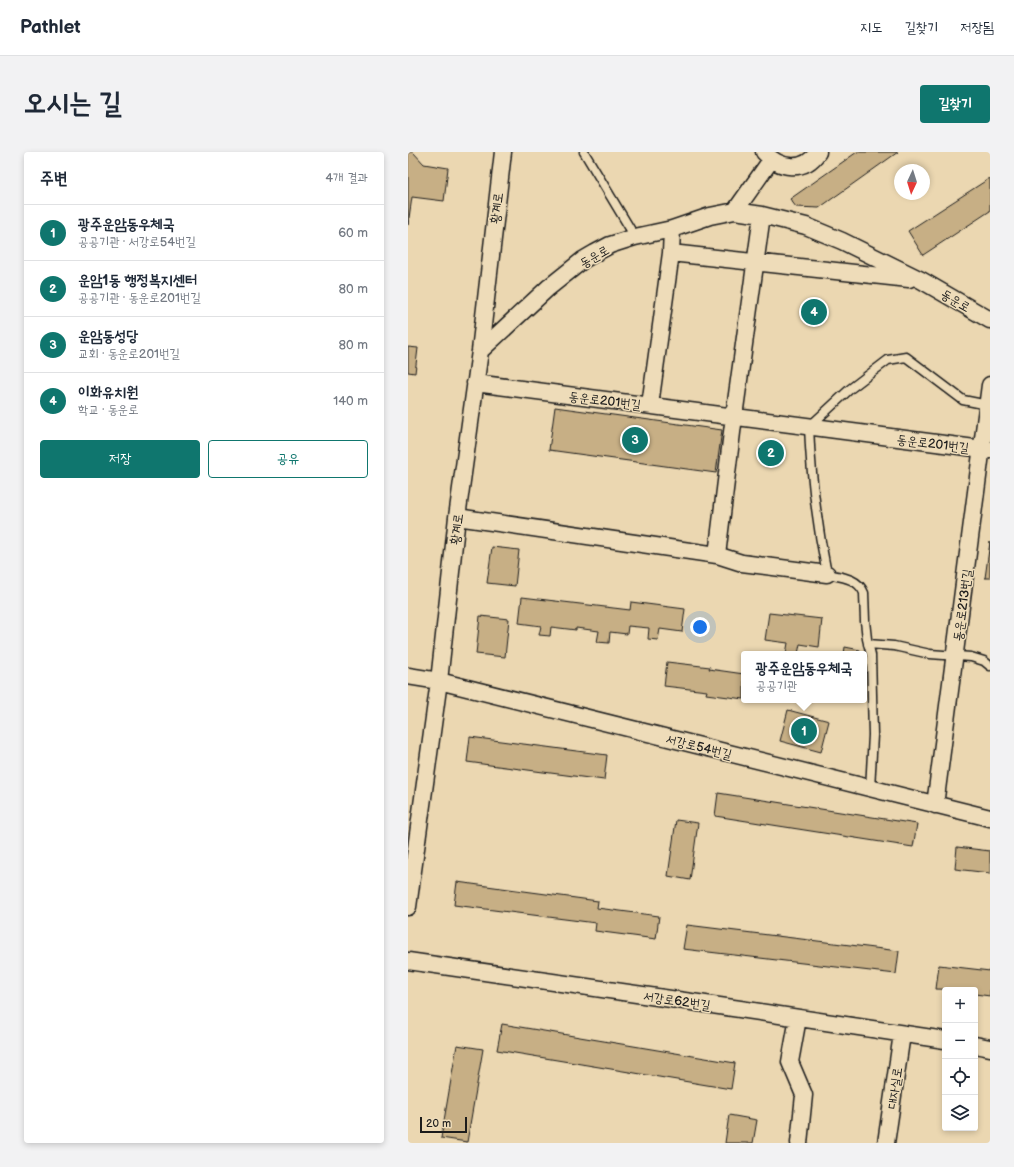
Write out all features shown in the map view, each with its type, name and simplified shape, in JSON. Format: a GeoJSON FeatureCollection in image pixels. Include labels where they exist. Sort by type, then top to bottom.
{"type":"FeatureCollection","features":[{"type":"Feature","properties":{"kind":"street","name":"황계로"},"geometry":{"type":"LineString","coordinates":[[408,907],[439,681],[457,517],[480,350],[503,152]]}},
{"type":"Feature","properties":{"kind":"street"},"geometry":{"type":"LineString","coordinates":[[735,211],[768,156],[783,166],[795,166],[808,162],[818,152]]}},
{"type":"Feature","properties":{"kind":"street","name":"동운로"},"geometry":{"type":"LineString","coordinates":[[480,350],[548,288],[583,260],[610,245],[635,237],[672,229],[710,216],[735,211],[762,215],[806,226],[842,241],[922,280],[990,320]]}},
{"type":"Feature","properties":{"kind":"street"},"geometry":{"type":"LineString","coordinates":[[717,555],[734,416],[762,215]]}},
{"type":"Feature","properties":{"kind":"street"},"geometry":{"type":"LineString","coordinates":[[650,405],[671,253],[672,229]]}},
{"type":"Feature","properties":{"kind":"street","name":"동운로"},"geometry":{"type":"LineString","coordinates":[[671,253],[922,280]]}},
{"type":"Feature","properties":{"kind":"street","name":"동운로201번길"},"geometry":{"type":"LineString","coordinates":[[475,382],[986,450]]}},
{"type":"Feature","properties":{"kind":"street","name":"동운로213번길"},"geometry":{"type":"LineString","coordinates":[[935,805],[955,656],[986,450],[990,385]]}},
{"type":"Feature","properties":{"kind":"street"},"geometry":{"type":"LineString","coordinates":[[457,517],[717,555],[742,563],[827,574]]}},
{"type":"Feature","properties":{"kind":"street","name":"서강로54번길"},"geometry":{"type":"LineString","coordinates":[[408,676],[439,681],[990,818]]}},
{"type":"Feature","properties":{"kind":"street","name":"서강로62번길"},"geometry":{"type":"LineString","coordinates":[[408,961],[942,1040]]}},
{"type":"Feature","properties":{"kind":"street"},"geometry":{"type":"LineString","coordinates":[[798,1018],[790,1062],[804,1096],[799,1143]]}},
{"type":"Feature","properties":{"kind":"street","name":"대자실로"},"geometry":{"type":"LineString","coordinates":[[886,1143],[902,1034]]}},
{"type":"Feature","properties":{"kind":"street"},"geometry":{"type":"LineString","coordinates":[[978,1046],[990,1048]]}},
{"type":"Feature","properties":{"kind":"lane"},"geometry":{"type":"LineString","coordinates":[[584,152],[635,237]]}},
{"type":"Feature","properties":{"kind":"lane"},"geometry":{"type":"LineString","coordinates":[[870,789],[873,735],[871,655],[865,621],[864,593],[862,589],[852,580],[827,574],[813,493],[809,427],[850,389],[888,360],[906,357],[964,400],[989,404]]}},
{"type":"Feature","properties":{"kind":"lane"},"geometry":{"type":"LineString","coordinates":[[868,644],[894,646],[923,652],[971,658],[984,662],[990,666]]}},
{"type":"Feature","properties":{"kind":"building"},"geometry":{"type":"Polygon","coordinates":[[[408,152],[413,152],[424,164],[448,168],[444,201],[412,197],[408,225],[408,152]]]}},
{"type":"Feature","properties":{"kind":"building"},"geometry":{"type":"Polygon","coordinates":[[[857,152],[898,152],[819,208],[796,207],[790,199],[857,152]]]}},
{"type":"Feature","properties":{"kind":"building"},"geometry":{"type":"Polygon","coordinates":[[[990,178],[990,211],[923,255],[908,231],[990,178]]]}},
{"type":"Feature","properties":{"kind":"building"},"geometry":{"type":"Polygon","coordinates":[[[408,347],[418,348],[415,373],[408,372],[408,347]]]}},
{"type":"Feature","properties":{"kind":"building"},"geometry":{"type":"Polygon","coordinates":[[[555,407],[722,430],[716,473],[549,450],[555,407]]]}},
{"type":"Feature","properties":{"kind":"building"},"geometry":{"type":"Polygon","coordinates":[[[990,542],[990,578],[985,578],[990,542]]]}},
{"type":"Feature","properties":{"kind":"building"},"geometry":{"type":"Polygon","coordinates":[[[492,547],[519,550],[515,586],[487,583],[492,547]]]}},
{"type":"Feature","properties":{"kind":"building"},"geometry":{"type":"Polygon","coordinates":[[[522,597],[630,610],[631,602],[685,609],[682,632],[660,629],[658,640],[648,639],[649,628],[628,626],[627,634],[610,632],[609,643],[597,642],[599,631],[576,628],[576,630],[551,627],[550,636],[539,635],[541,626],[519,623],[522,597]]]}},
{"type":"Feature","properties":{"kind":"building"},"geometry":{"type":"Polygon","coordinates":[[[769,613],[822,619],[819,647],[800,644],[799,651],[787,651],[788,643],[765,640],[769,613]]]}},
{"type":"Feature","properties":{"kind":"building"},"geometry":{"type":"Polygon","coordinates":[[[480,616],[509,619],[505,657],[476,654],[480,616]]]}},
{"type":"Feature","properties":{"kind":"building"},"geometry":{"type":"Polygon","coordinates":[[[845,647],[860,650],[860,651],[844,651],[845,647]]]}},
{"type":"Feature","properties":{"kind":"building"},"geometry":{"type":"Polygon","coordinates":[[[667,662],[710,667],[709,669],[741,674],[741,699],[706,694],[707,691],[664,686],[667,662]]]}},
{"type":"Feature","properties":{"kind":"building"},"geometry":{"type":"Polygon","coordinates":[[[788,710],[829,721],[821,752],[780,741],[788,710]]]}},
{"type":"Feature","properties":{"kind":"building"},"geometry":{"type":"Polygon","coordinates":[[[470,737],[607,755],[604,780],[467,762],[470,737]]]}},
{"type":"Feature","properties":{"kind":"building"},"geometry":{"type":"Polygon","coordinates":[[[718,793],[917,824],[913,847],[715,816],[718,793]]]}},
{"type":"Feature","properties":{"kind":"building"},"geometry":{"type":"Polygon","coordinates":[[[676,820],[698,823],[690,880],[668,876],[676,820]]]}},
{"type":"Feature","properties":{"kind":"building"},"geometry":{"type":"Polygon","coordinates":[[[957,847],[990,851],[990,873],[955,869],[957,847]]]}},
{"type":"Feature","properties":{"kind":"building"},"geometry":{"type":"Polygon","coordinates":[[[457,882],[598,901],[597,908],[659,916],[656,939],[595,931],[596,923],[454,905],[457,882]]]}},
{"type":"Feature","properties":{"kind":"building"},"geometry":{"type":"Polygon","coordinates":[[[687,925],[899,951],[896,974],[683,949],[687,925]]]}},
{"type":"Feature","properties":{"kind":"building"},"geometry":{"type":"Polygon","coordinates":[[[939,965],[990,971],[990,996],[978,994],[978,987],[942,987],[942,989],[936,989],[939,965]]]}},
{"type":"Feature","properties":{"kind":"building"},"geometry":{"type":"Polygon","coordinates":[[[502,1024],[735,1063],[731,1089],[497,1050],[502,1024]]]}},
{"type":"Feature","properties":{"kind":"building"},"geometry":{"type":"Polygon","coordinates":[[[457,1045],[483,1049],[467,1142],[441,1138],[457,1045]]]}},
{"type":"Feature","properties":{"kind":"building"},"geometry":{"type":"Polygon","coordinates":[[[729,1115],[757,1120],[753,1143],[725,1143],[729,1115]]]}},
{"type":"Feature","properties":{"kind":"place","name":"이화유치원"},"geometry":{"type":"Point","coordinates":[814,312]}},
{"type":"Feature","properties":{"kind":"place","name":"운암동성당"},"geometry":{"type":"Point","coordinates":[635,440]}},
{"type":"Feature","properties":{"kind":"place","name":"운암1동 행정복지센터"},"geometry":{"type":"Point","coordinates":[771,453]}},
{"type":"Feature","properties":{"kind":"place","name":"광주운암동우체국"},"geometry":{"type":"Point","coordinates":[804,731]}}]}
